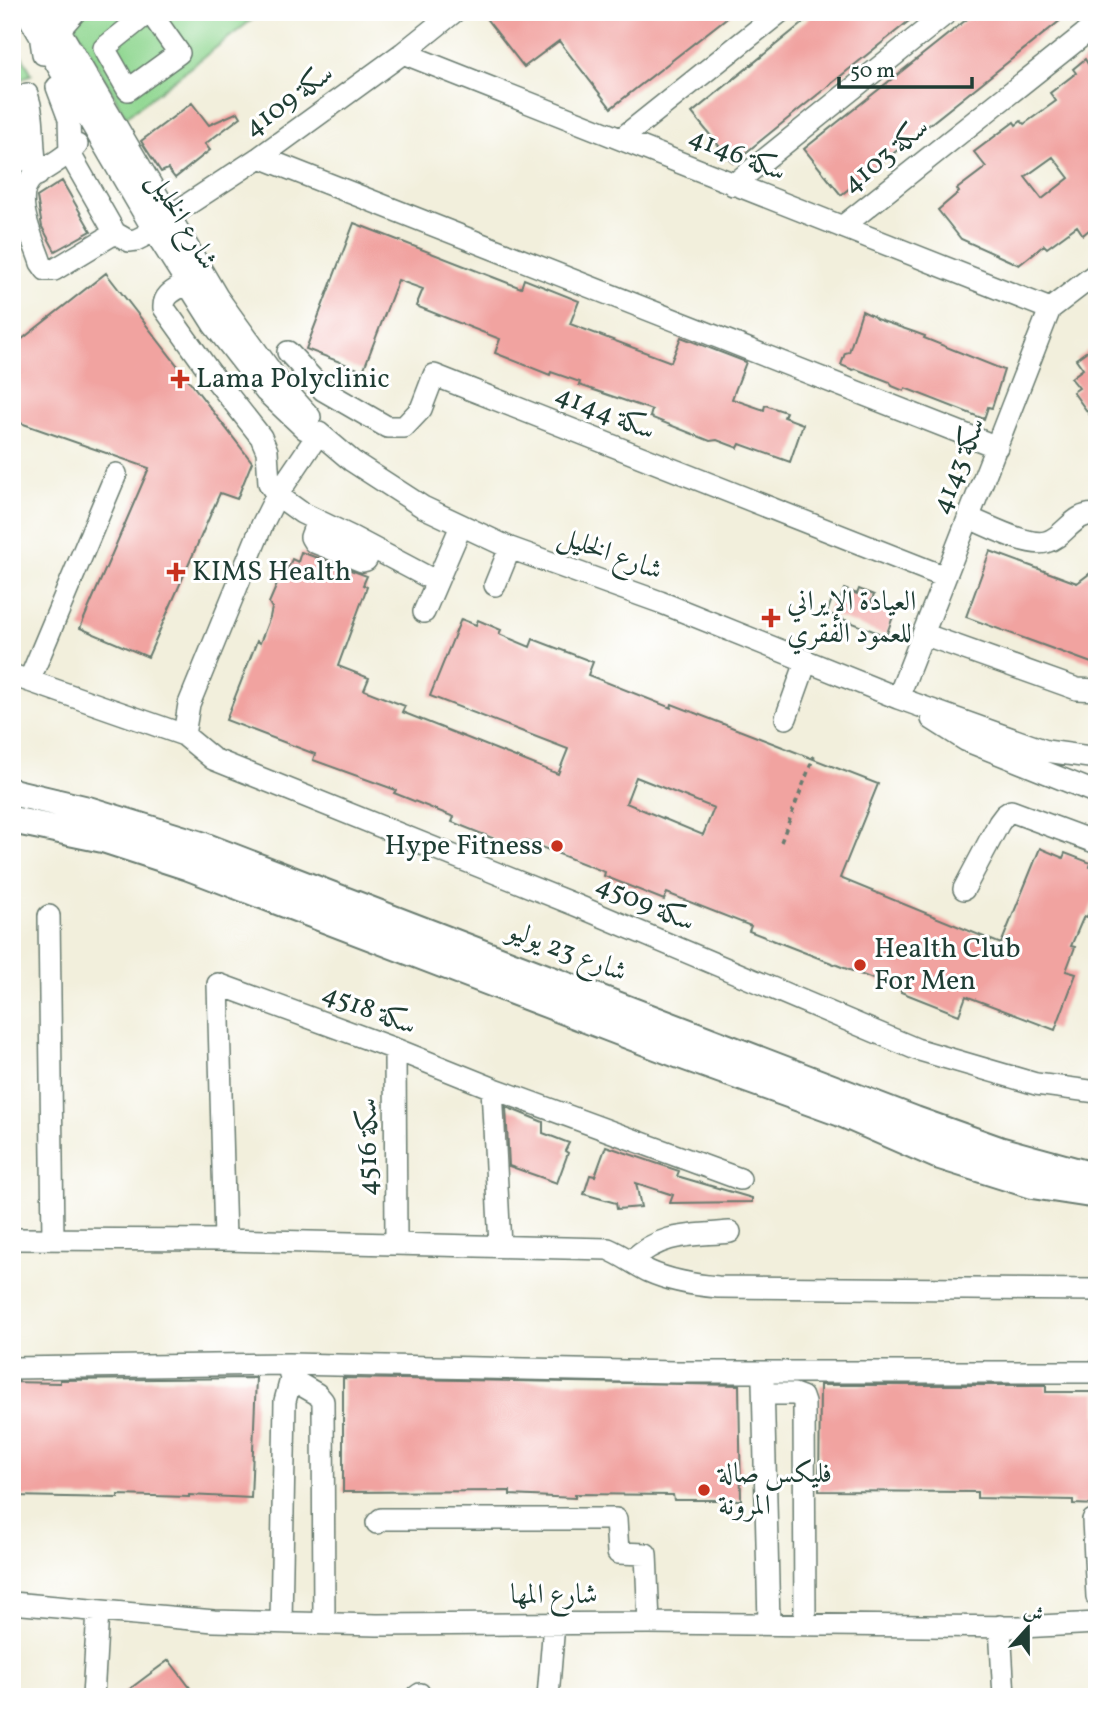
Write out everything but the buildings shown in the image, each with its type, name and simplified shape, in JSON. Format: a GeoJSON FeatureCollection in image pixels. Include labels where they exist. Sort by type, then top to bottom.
{"type":"FeatureCollection","features":[{"type":"Feature","properties":{"kind":"main road","name":"شارع 23 يوليو"},"geometry":{"type":"LineString","coordinates":[[12,792],[88,810],[201,845],[915,1120],[1096,1181]]}},
{"type":"Feature","properties":{"kind":"main road","name":"شارع 23 يوليو"},"geometry":{"type":"LineString","coordinates":[[12,820],[103,839],[190,867],[680,1055],[841,1113],[937,1155],[1032,1185],[1096,1181]]}},
{"type":"Feature","properties":{"kind":"street","name":"شارع الخليل"},"geometry":{"type":"LineString","coordinates":[[26,12],[50,28],[127,144],[218,298],[278,381],[312,419],[319,433]]}},
{"type":"Feature","properties":{"kind":"street"},"geometry":{"type":"LineString","coordinates":[[75,12],[50,28],[47,67],[66,108],[70,154],[115,233],[129,241],[154,231]]}},
{"type":"Feature","properties":{"kind":"street","name":"سكة 4109"},"geometry":{"type":"LineString","coordinates":[[154,231],[170,216],[260,157],[403,53],[454,12]]}},
{"type":"Feature","properties":{"kind":"street"},"geometry":{"type":"LineString","coordinates":[[621,139],[780,12]]}},
{"type":"Feature","properties":{"kind":"street"},"geometry":{"type":"LineString","coordinates":[[733,185],[948,12]]}},
{"type":"Feature","properties":{"kind":"street","name":"سكة 4103"},"geometry":{"type":"LineString","coordinates":[[842,227],[1097,24]]}},
{"type":"Feature","properties":{"kind":"street","name":"شارع الخليل"},"geometry":{"type":"LineString","coordinates":[[50,28],[63,73],[154,231],[237,356],[304,429],[319,433],[387,485],[423,507],[510,548],[660,602],[898,698],[1046,751],[1097,758]]}},
{"type":"Feature","properties":{"kind":"street","name":"سكة 4146"},"geometry":{"type":"LineString","coordinates":[[403,53],[1050,309]]}},
{"type":"Feature","properties":{"kind":"street"},"geometry":{"type":"LineString","coordinates":[[27,94],[34,120],[36,168],[24,190],[22,205],[41,263],[46,270],[57,269],[115,233]]}},
{"type":"Feature","properties":{"kind":"street"},"geometry":{"type":"LineString","coordinates":[[12,159],[36,168],[70,154],[79,144],[99,136],[114,137],[127,144]]}},
{"type":"Feature","properties":{"kind":"street"},"geometry":{"type":"LineString","coordinates":[[260,157],[997,447]]}},
{"type":"Feature","properties":{"kind":"street"},"geometry":{"type":"LineString","coordinates":[[1050,309],[1097,273]]}},
{"type":"Feature","properties":{"kind":"street"},"geometry":{"type":"LineString","coordinates":[[187,283],[168,295],[163,303],[164,308],[261,437],[267,451],[269,483],[277,495],[317,521],[437,582]]}},
{"type":"Feature","properties":{"kind":"street","name":"سكة 4143"},"geometry":{"type":"LineString","coordinates":[[898,698],[1050,309]]}},
{"type":"Feature","properties":{"kind":"street","name":"سكة 4144"},"geometry":{"type":"LineString","coordinates":[[288,352],[323,390],[387,427],[404,426],[421,409],[434,375],[945,577]]}},
{"type":"Feature","properties":{"kind":"street"},"geometry":{"type":"LineString","coordinates":[[212,375],[237,356]]}},
{"type":"Feature","properties":{"kind":"street"},"geometry":{"type":"LineString","coordinates":[[184,734],[188,704],[262,525],[277,495],[319,433]]}},
{"type":"Feature","properties":{"kind":"street"},"geometry":{"type":"LineString","coordinates":[[17,679],[116,474]]}},
{"type":"Feature","properties":{"kind":"street"},"geometry":{"type":"LineString","coordinates":[[969,518],[1038,543],[1054,538],[1081,516],[1097,515]]}},
{"type":"Feature","properties":{"kind":"street"},"geometry":{"type":"LineString","coordinates":[[424,612],[461,526]]}},
{"type":"Feature","properties":{"kind":"street"},"geometry":{"type":"LineString","coordinates":[[495,585],[510,548]]}},
{"type":"Feature","properties":{"kind":"street"},"geometry":{"type":"LineString","coordinates":[[923,634],[1077,689],[1097,690]]}},
{"type":"Feature","properties":{"kind":"street"},"geometry":{"type":"LineString","coordinates":[[786,718],[806,662]]}},
{"type":"Feature","properties":{"kind":"street","name":"سكة 4509"},"geometry":{"type":"LineString","coordinates":[[17,679],[184,734],[213,759],[578,906],[916,1049],[1036,1084],[1097,1092]]}},
{"type":"Feature","properties":{"kind":"street","name":"شارع الخليل"},"geometry":{"type":"LineString","coordinates":[[898,698],[965,740],[1097,793]]}},
{"type":"Feature","properties":{"kind":"street"},"geometry":{"type":"LineString","coordinates":[[964,889],[999,823],[1011,811],[1097,843]]}},
{"type":"Feature","properties":{"kind":"street"},"geometry":{"type":"LineString","coordinates":[[49,916],[53,1239]]}},
{"type":"Feature","properties":{"kind":"street","name":"سكة 4518"},"geometry":{"type":"LineString","coordinates":[[225,1240],[218,984],[740,1179]]}},
{"type":"Feature","properties":{"kind":"street","name":"سكة 4516"},"geometry":{"type":"LineString","coordinates":[[395,1049],[396,1244]]}},
{"type":"Feature","properties":{"kind":"street"},"geometry":{"type":"LineString","coordinates":[[492,1088],[500,1246]]}},
{"type":"Feature","properties":{"kind":"street"},"geometry":{"type":"LineString","coordinates":[[632,1260],[648,1246],[665,1239],[730,1232]]}},
{"type":"Feature","properties":{"kind":"street"},"geometry":{"type":"LineString","coordinates":[[12,1239],[225,1240],[608,1249],[647,1270],[687,1284],[718,1287],[1097,1290]]}},
{"type":"Feature","properties":{"kind":"street"},"geometry":{"type":"LineString","coordinates":[[12,1368],[1097,1372]]}},
{"type":"Feature","properties":{"kind":"street"},"geometry":{"type":"LineString","coordinates":[[281,1622],[285,1401],[290,1371]]}},
{"type":"Feature","properties":{"kind":"street"},"geometry":{"type":"LineString","coordinates":[[290,1371],[323,1401],[324,1623]]}},
{"type":"Feature","properties":{"kind":"street"},"geometry":{"type":"LineString","coordinates":[[763,1372],[769,1623]]}},
{"type":"Feature","properties":{"kind":"street"},"geometry":{"type":"LineString","coordinates":[[764,1394],[794,1394],[802,1397],[804,1403],[805,1625]]}},
{"type":"Feature","properties":{"kind":"street"},"geometry":{"type":"LineString","coordinates":[[377,1523],[381,1519],[616,1518],[618,1553],[646,1554],[649,1623]]}},
{"type":"Feature","properties":{"kind":"street"},"geometry":{"type":"LineString","coordinates":[[1097,1520],[1093,1520],[1097,1597]]}},
{"type":"Feature","properties":{"kind":"street","name":"شارع المها"},"geometry":{"type":"LineString","coordinates":[[12,1603],[214,1621],[1000,1626],[1097,1623]]}},
{"type":"Feature","properties":{"kind":"street"},"geometry":{"type":"LineString","coordinates":[[93,1697],[98,1611]]}},
{"type":"Feature","properties":{"kind":"street"},"geometry":{"type":"LineString","coordinates":[[548,1697],[554,1624]]}},
{"type":"Feature","properties":{"kind":"street"},"geometry":{"type":"LineString","coordinates":[[1000,1626],[1004,1697]]}},
{"type":"Feature","properties":{"kind":"path"},"geometry":{"type":"LineString","coordinates":[[781,842],[814,757]]}},
{"type":"Feature","properties":{"kind":"green space"},"geometry":{"type":"Polygon","coordinates":[[[67,12],[262,12],[126,117],[67,12]]]}},
{"type":"Feature","properties":{"kind":"green space"},"geometry":{"type":"Polygon","coordinates":[[[12,38],[32,74],[12,84],[12,38]]]}},
{"type":"Feature","properties":{"kind":"place","name":"Lama Polyclinic"},"geometry":{"type":"Point","coordinates":[180,379]}},
{"type":"Feature","properties":{"kind":"place","name":"KIMS Health"},"geometry":{"type":"Point","coordinates":[176,572]}},
{"type":"Feature","properties":{"kind":"place","name":"العيادة الإيراني للعمود الفقري"},"geometry":{"type":"Point","coordinates":[771,618]}},
{"type":"Feature","properties":{"kind":"place","name":"Hype Fitness"},"geometry":{"type":"Point","coordinates":[557,846]}},
{"type":"Feature","properties":{"kind":"place","name":"Health Club For Men"},"geometry":{"type":"Point","coordinates":[860,965]}},
{"type":"Feature","properties":{"kind":"place","name":"فليكس صالة المرونة"},"geometry":{"type":"Point","coordinates":[704,1490]}}]}
